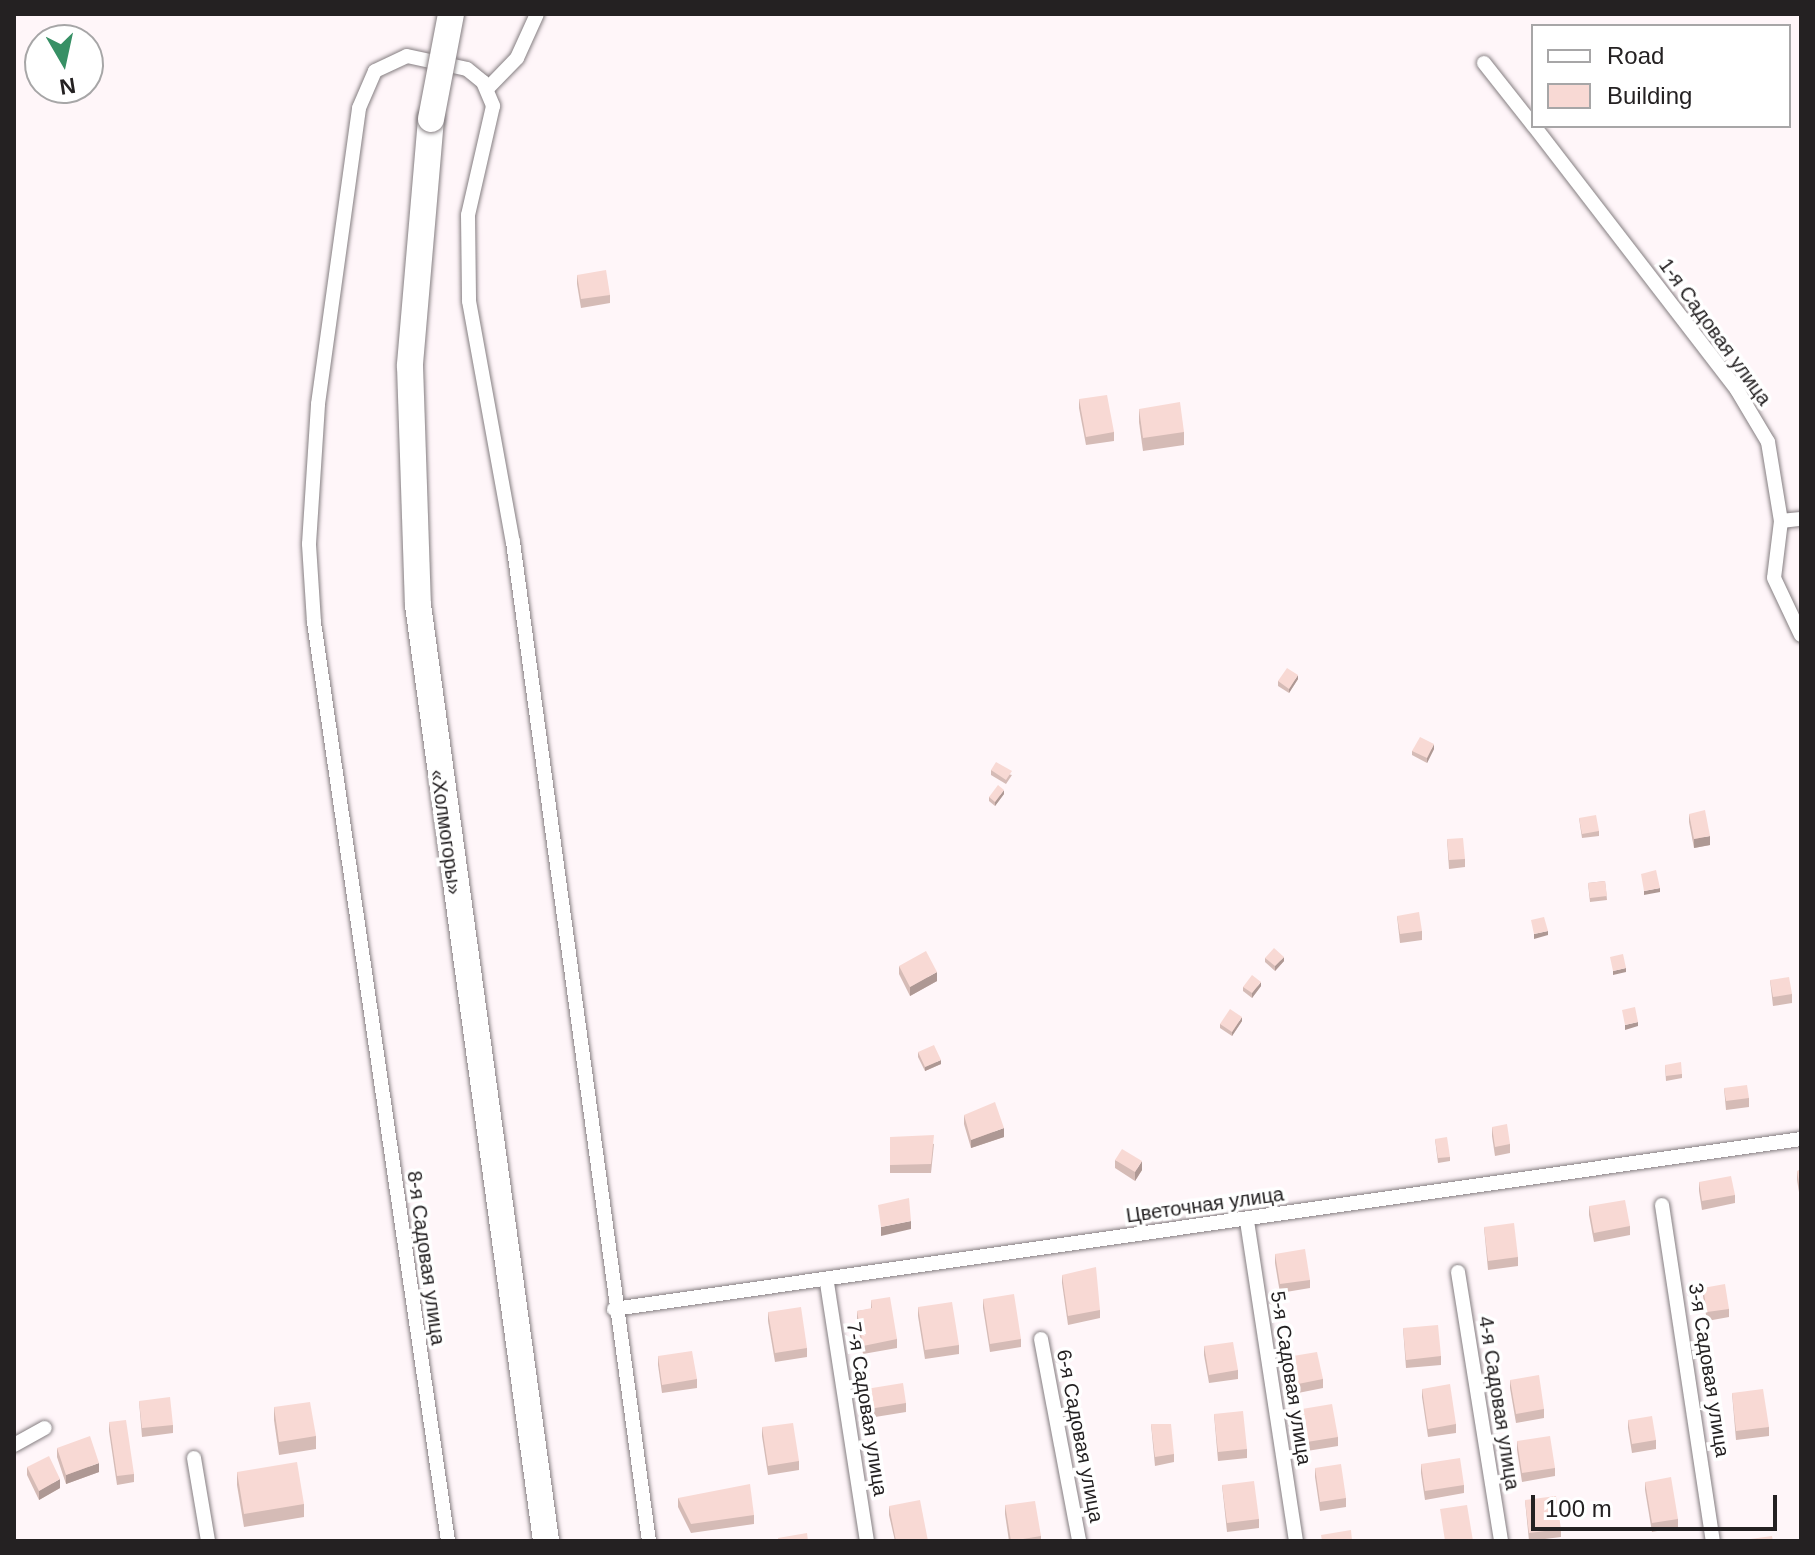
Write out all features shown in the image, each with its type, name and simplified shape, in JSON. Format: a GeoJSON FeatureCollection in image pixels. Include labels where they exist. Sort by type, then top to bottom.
{"type":"FeatureCollection","features":[{"type":"Feature","properties":{"kind":"highway","name":"«Холмогоры»"},"geometry":{"type":"LineString","coordinates":[[451,14],[431,119],[410,366],[418,605],[546,1541]]}},
{"type":"Feature","properties":{"kind":"street"},"geometry":{"type":"LineString","coordinates":[[537,14],[517,58],[487,89],[493,128],[471,193],[469,301],[524,616],[614,1309],[649,1541]]}},
{"type":"Feature","properties":{"kind":"street","name":"8-я Садовая улица"},"geometry":{"type":"LineString","coordinates":[[448,1541],[365,980],[309,544],[318,404],[348,180],[364,90],[383,64],[418,56],[467,69],[487,89]]}},
{"type":"Feature","properties":{"kind":"street","name":"1-я Садовая улица"},"geometry":{"type":"LineString","coordinates":[[1484,63],[1531,123]]}},
{"type":"Feature","properties":{"kind":"street","name":"1-я Садовая улица"},"geometry":{"type":"LineString","coordinates":[[1535,128],[1737,390],[1768,442],[1781,521],[1774,578],[1801,635]]}},
{"type":"Feature","properties":{"kind":"street"},"geometry":{"type":"LineString","coordinates":[[1781,521],[1801,519]]}},
{"type":"Feature","properties":{"kind":"street","name":"Цветочная улица"},"geometry":{"type":"LineString","coordinates":[[614,1309],[827,1283],[1801,1139]]}},
{"type":"Feature","properties":{"kind":"street","name":"3-я Садовая улица"},"geometry":{"type":"LineString","coordinates":[[1662,1205],[1713,1541]]}},
{"type":"Feature","properties":{"kind":"street","name":"5-я Садовая улица"},"geometry":{"type":"LineString","coordinates":[[1247,1221],[1296,1541]]}},
{"type":"Feature","properties":{"kind":"street","name":"4-я Садовая улица"},"geometry":{"type":"LineString","coordinates":[[1458,1272],[1501,1541]]}},
{"type":"Feature","properties":{"kind":"street","name":"7-я Садовая улица"},"geometry":{"type":"LineString","coordinates":[[827,1283],[867,1541]]}},
{"type":"Feature","properties":{"kind":"street","name":"6-я Садовая улица"},"geometry":{"type":"LineString","coordinates":[[1041,1339],[1079,1541]]}},
{"type":"Feature","properties":{"kind":"street"},"geometry":{"type":"LineString","coordinates":[[14,1445],[45,1428]]}},
{"type":"Feature","properties":{"kind":"street"},"geometry":{"type":"LineString","coordinates":[[194,1458],[208,1541]]}},
{"type":"Feature","properties":{"kind":"building"},"geometry":{"type":"Polygon","coordinates":[[[606,270],[610,295],[581,299],[577,275],[606,270]]]}},
{"type":"Feature","properties":{"kind":"building"},"geometry":{"type":"Polygon","coordinates":[[[1107,395],[1114,432],[1086,437],[1079,399],[1107,395]]]}},
{"type":"Feature","properties":{"kind":"building"},"geometry":{"type":"Polygon","coordinates":[[[1180,402],[1184,432],[1143,438],[1139,409],[1180,402]]]}},
{"type":"Feature","properties":{"kind":"building"},"geometry":{"type":"Polygon","coordinates":[[[1287,668],[1298,675],[1289,689],[1278,681],[1287,668]]]}},
{"type":"Feature","properties":{"kind":"building"},"geometry":{"type":"Polygon","coordinates":[[[1420,737],[1434,744],[1427,758],[1412,751],[1420,737]]]}},
{"type":"Feature","properties":{"kind":"building"},"geometry":{"type":"Polygon","coordinates":[[[996,762],[1012,771],[1006,780],[991,770],[996,762]]]}},
{"type":"Feature","properties":{"kind":"building"},"geometry":{"type":"Polygon","coordinates":[[[998,785],[1004,790],[995,802],[989,797],[998,785]]]}},
{"type":"Feature","properties":{"kind":"building"},"geometry":{"type":"Polygon","coordinates":[[[1705,810],[1710,836],[1694,839],[1689,814],[1705,810]]]}},
{"type":"Feature","properties":{"kind":"building"},"geometry":{"type":"Polygon","coordinates":[[[1596,815],[1599,831],[1582,834],[1579,818],[1596,815]]]}},
{"type":"Feature","properties":{"kind":"building"},"geometry":{"type":"Polygon","coordinates":[[[1463,838],[1465,859],[1449,860],[1447,839],[1463,838]]]}},
{"type":"Feature","properties":{"kind":"building"},"geometry":{"type":"Polygon","coordinates":[[[1656,870],[1660,888],[1644,891],[1641,874],[1656,870]]]}},
{"type":"Feature","properties":{"kind":"building"},"geometry":{"type":"Polygon","coordinates":[[[1605,881],[1607,896],[1590,898],[1588,883],[1605,881]]]}},
{"type":"Feature","properties":{"kind":"building"},"geometry":{"type":"Polygon","coordinates":[[[1419,912],[1422,931],[1400,934],[1397,916],[1419,912]]]}},
{"type":"Feature","properties":{"kind":"building"},"geometry":{"type":"Polygon","coordinates":[[[1544,917],[1548,931],[1534,934],[1531,920],[1544,917]]]}},
{"type":"Feature","properties":{"kind":"building"},"geometry":{"type":"Polygon","coordinates":[[[1274,948],[1284,957],[1275,966],[1265,958],[1274,948]]]}},
{"type":"Feature","properties":{"kind":"building"},"geometry":{"type":"Polygon","coordinates":[[[926,951],[937,972],[910,987],[899,966],[926,951]]]}},
{"type":"Feature","properties":{"kind":"building"},"geometry":{"type":"Polygon","coordinates":[[[1623,954],[1626,968],[1613,971],[1610,957],[1623,954]]]}},
{"type":"Feature","properties":{"kind":"building"},"geometry":{"type":"Polygon","coordinates":[[[1252,975],[1261,982],[1252,993],[1243,987],[1252,975]]]}},
{"type":"Feature","properties":{"kind":"building"},"geometry":{"type":"Polygon","coordinates":[[[1789,977],[1792,994],[1773,997],[1770,980],[1789,977]]]}},
{"type":"Feature","properties":{"kind":"building"},"geometry":{"type":"Polygon","coordinates":[[[1635,1007],[1638,1022],[1625,1025],[1622,1010],[1635,1007]]]}},
{"type":"Feature","properties":{"kind":"building"},"geometry":{"type":"Polygon","coordinates":[[[1230,1009],[1242,1017],[1232,1032],[1220,1024],[1230,1009]]]}},
{"type":"Feature","properties":{"kind":"building"},"geometry":{"type":"Polygon","coordinates":[[[934,1045],[941,1060],[925,1067],[918,1052],[934,1045]]]}},
{"type":"Feature","properties":{"kind":"building"},"geometry":{"type":"Polygon","coordinates":[[[1681,1062],[1682,1074],[1666,1076],[1665,1065],[1681,1062]]]}},
{"type":"Feature","properties":{"kind":"building"},"geometry":{"type":"Polygon","coordinates":[[[1747,1085],[1749,1098],[1726,1101],[1724,1088],[1747,1085]]]}},
{"type":"Feature","properties":{"kind":"building"},"geometry":{"type":"Polygon","coordinates":[[[995,1102],[1004,1128],[971,1140],[964,1115],[995,1102]]]}},
{"type":"Feature","properties":{"kind":"building"},"geometry":{"type":"Polygon","coordinates":[[[1507,1124],[1510,1144],[1495,1147],[1492,1127],[1507,1124]]]}},
{"type":"Feature","properties":{"kind":"building"},"geometry":{"type":"Polygon","coordinates":[[[934,1135],[931,1164],[890,1165],[890,1137],[934,1135]]]}},
{"type":"Feature","properties":{"kind":"building"},"geometry":{"type":"Polygon","coordinates":[[[1447,1137],[1450,1157],[1438,1158],[1435,1139],[1447,1137]]]}},
{"type":"Feature","properties":{"kind":"building"},"geometry":{"type":"Polygon","coordinates":[[[1122,1149],[1142,1161],[1135,1172],[1115,1160],[1122,1149]]]}},
{"type":"Feature","properties":{"kind":"building"},"geometry":{"type":"Polygon","coordinates":[[[1801,1170],[1801,1195],[1797,1171],[1801,1170]]]}},
{"type":"Feature","properties":{"kind":"building"},"geometry":{"type":"Polygon","coordinates":[[[1731,1176],[1735,1195],[1702,1201],[1699,1182],[1731,1176]]]}},
{"type":"Feature","properties":{"kind":"building"},"geometry":{"type":"Polygon","coordinates":[[[909,1198],[911,1221],[881,1227],[878,1205],[909,1198]]]}},
{"type":"Feature","properties":{"kind":"building"},"geometry":{"type":"Polygon","coordinates":[[[1625,1200],[1630,1226],[1594,1233],[1589,1206],[1625,1200]]]}},
{"type":"Feature","properties":{"kind":"building"},"geometry":{"type":"Polygon","coordinates":[[[1514,1223],[1518,1257],[1488,1261],[1484,1227],[1514,1223]]]}},
{"type":"Feature","properties":{"kind":"building"},"geometry":{"type":"Polygon","coordinates":[[[1305,1249],[1310,1280],[1280,1284],[1275,1254],[1305,1249]]]}},
{"type":"Feature","properties":{"kind":"building"},"geometry":{"type":"Polygon","coordinates":[[[1096,1267],[1100,1310],[1068,1316],[1062,1275],[1096,1267]]]}},
{"type":"Feature","properties":{"kind":"building"},"geometry":{"type":"Polygon","coordinates":[[[1725,1284],[1729,1309],[1707,1312],[1703,1288],[1725,1284]]]}},
{"type":"Feature","properties":{"kind":"building"},"geometry":{"type":"Polygon","coordinates":[[[1014,1294],[1021,1339],[990,1344],[983,1299],[1014,1294]]]}},
{"type":"Feature","properties":{"kind":"building"},"geometry":{"type":"Polygon","coordinates":[[[890,1297],[897,1339],[863,1346],[857,1311],[872,1308],[871,1300],[890,1297]]]}},
{"type":"Feature","properties":{"kind":"building"},"geometry":{"type":"Polygon","coordinates":[[[952,1302],[959,1345],[925,1350],[918,1307],[952,1302]]]}},
{"type":"Feature","properties":{"kind":"building"},"geometry":{"type":"Polygon","coordinates":[[[801,1307],[807,1348],[775,1353],[768,1312],[801,1307]]]}},
{"type":"Feature","properties":{"kind":"building"},"geometry":{"type":"Polygon","coordinates":[[[1438,1325],[1441,1356],[1406,1360],[1403,1328],[1438,1325]]]}},
{"type":"Feature","properties":{"kind":"building"},"geometry":{"type":"Polygon","coordinates":[[[1233,1342],[1238,1370],[1209,1375],[1204,1346],[1233,1342]]]}},
{"type":"Feature","properties":{"kind":"building"},"geometry":{"type":"Polygon","coordinates":[[[692,1351],[697,1379],[662,1385],[658,1356],[692,1351]]]}},
{"type":"Feature","properties":{"kind":"building"},"geometry":{"type":"Polygon","coordinates":[[[1317,1352],[1323,1379],[1293,1385],[1287,1357],[1317,1352]]]}},
{"type":"Feature","properties":{"kind":"building"},"geometry":{"type":"Polygon","coordinates":[[[1539,1375],[1544,1409],[1516,1414],[1510,1380],[1539,1375]]]}},
{"type":"Feature","properties":{"kind":"building"},"geometry":{"type":"Polygon","coordinates":[[[903,1383],[906,1403],[869,1409],[866,1389],[903,1383]]]}},
{"type":"Feature","properties":{"kind":"building"},"geometry":{"type":"Polygon","coordinates":[[[1450,1384],[1456,1424],[1428,1429],[1422,1389],[1450,1384]]]}},
{"type":"Feature","properties":{"kind":"building"},"geometry":{"type":"Polygon","coordinates":[[[1763,1389],[1769,1427],[1736,1431],[1732,1393],[1763,1389]]]}},
{"type":"Feature","properties":{"kind":"building"},"geometry":{"type":"Polygon","coordinates":[[[170,1397],[173,1425],[142,1428],[139,1401],[170,1397]]]}},
{"type":"Feature","properties":{"kind":"building"},"geometry":{"type":"Polygon","coordinates":[[[310,1402],[316,1436],[279,1442],[274,1407],[310,1402]]]}},
{"type":"Feature","properties":{"kind":"building"},"geometry":{"type":"Polygon","coordinates":[[[1332,1404],[1338,1437],[1307,1442],[1302,1409],[1332,1404]]]}},
{"type":"Feature","properties":{"kind":"building"},"geometry":{"type":"Polygon","coordinates":[[[1243,1411],[1247,1449],[1218,1452],[1214,1414],[1243,1411]]]}},
{"type":"Feature","properties":{"kind":"building"},"geometry":{"type":"Polygon","coordinates":[[[1652,1416],[1656,1440],[1632,1444],[1628,1420],[1652,1416]]]}},
{"type":"Feature","properties":{"kind":"building"},"geometry":{"type":"Polygon","coordinates":[[[126,1420],[134,1474],[117,1476],[109,1422],[126,1420]]]}},
{"type":"Feature","properties":{"kind":"building"},"geometry":{"type":"Polygon","coordinates":[[[793,1423],[799,1461],[768,1466],[762,1427],[793,1423]]]}},
{"type":"Feature","properties":{"kind":"building"},"geometry":{"type":"Polygon","coordinates":[[[1151,1424],[1171,1424],[1174,1454],[1155,1457],[1151,1424]]]}},
{"type":"Feature","properties":{"kind":"building"},"geometry":{"type":"Polygon","coordinates":[[[90,1436],[99,1463],[66,1475],[57,1448],[90,1436]]]}},
{"type":"Feature","properties":{"kind":"building"},"geometry":{"type":"Polygon","coordinates":[[[1550,1436],[1555,1468],[1522,1473],[1517,1441],[1550,1436]]]}},
{"type":"Feature","properties":{"kind":"building"},"geometry":{"type":"Polygon","coordinates":[[[49,1456],[60,1479],[39,1491],[27,1467],[49,1456]]]}},
{"type":"Feature","properties":{"kind":"building"},"geometry":{"type":"Polygon","coordinates":[[[1460,1458],[1464,1485],[1425,1491],[1421,1464],[1460,1458]]]}},
{"type":"Feature","properties":{"kind":"building"},"geometry":{"type":"Polygon","coordinates":[[[297,1462],[304,1504],[244,1514],[237,1472],[297,1462]]]}},
{"type":"Feature","properties":{"kind":"building"},"geometry":{"type":"Polygon","coordinates":[[[1341,1464],[1346,1498],[1320,1502],[1315,1468],[1341,1464]]]}},
{"type":"Feature","properties":{"kind":"building"},"geometry":{"type":"Polygon","coordinates":[[[1671,1477],[1678,1519],[1652,1523],[1645,1482],[1671,1477]]]}},
{"type":"Feature","properties":{"kind":"building"},"geometry":{"type":"Polygon","coordinates":[[[1254,1481],[1259,1519],[1227,1523],[1222,1485],[1254,1481]]]}},
{"type":"Feature","properties":{"kind":"building"},"geometry":{"type":"Polygon","coordinates":[[[750,1484],[754,1515],[691,1524],[678,1498],[750,1484]]]}},
{"type":"Feature","properties":{"kind":"building"},"geometry":{"type":"Polygon","coordinates":[[[1556,1496],[1561,1529],[1529,1533],[1525,1500],[1556,1496]]]}},
{"type":"Feature","properties":{"kind":"building"},"geometry":{"type":"Polygon","coordinates":[[[920,1500],[928,1541],[896,1541],[889,1506],[920,1500]]]}},
{"type":"Feature","properties":{"kind":"building"},"geometry":{"type":"Polygon","coordinates":[[[1035,1501],[1041,1536],[1011,1541],[1005,1505],[1035,1501]]]}},
{"type":"Feature","properties":{"kind":"building"},"geometry":{"type":"Polygon","coordinates":[[[1467,1505],[1473,1541],[1445,1541],[1440,1509],[1467,1505]]]}},
{"type":"Feature","properties":{"kind":"building"},"geometry":{"type":"Polygon","coordinates":[[[1351,1530],[1352,1541],[1322,1541],[1321,1535],[1351,1530]]]}},
{"type":"Feature","properties":{"kind":"building"},"geometry":{"type":"Polygon","coordinates":[[[807,1533],[808,1541],[778,1541],[778,1538],[807,1533]]]}},
{"type":"Feature","properties":{"kind":"building"},"geometry":{"type":"Polygon","coordinates":[[[1772,1536],[1773,1541],[1736,1541],[1772,1536]]]}}]}
